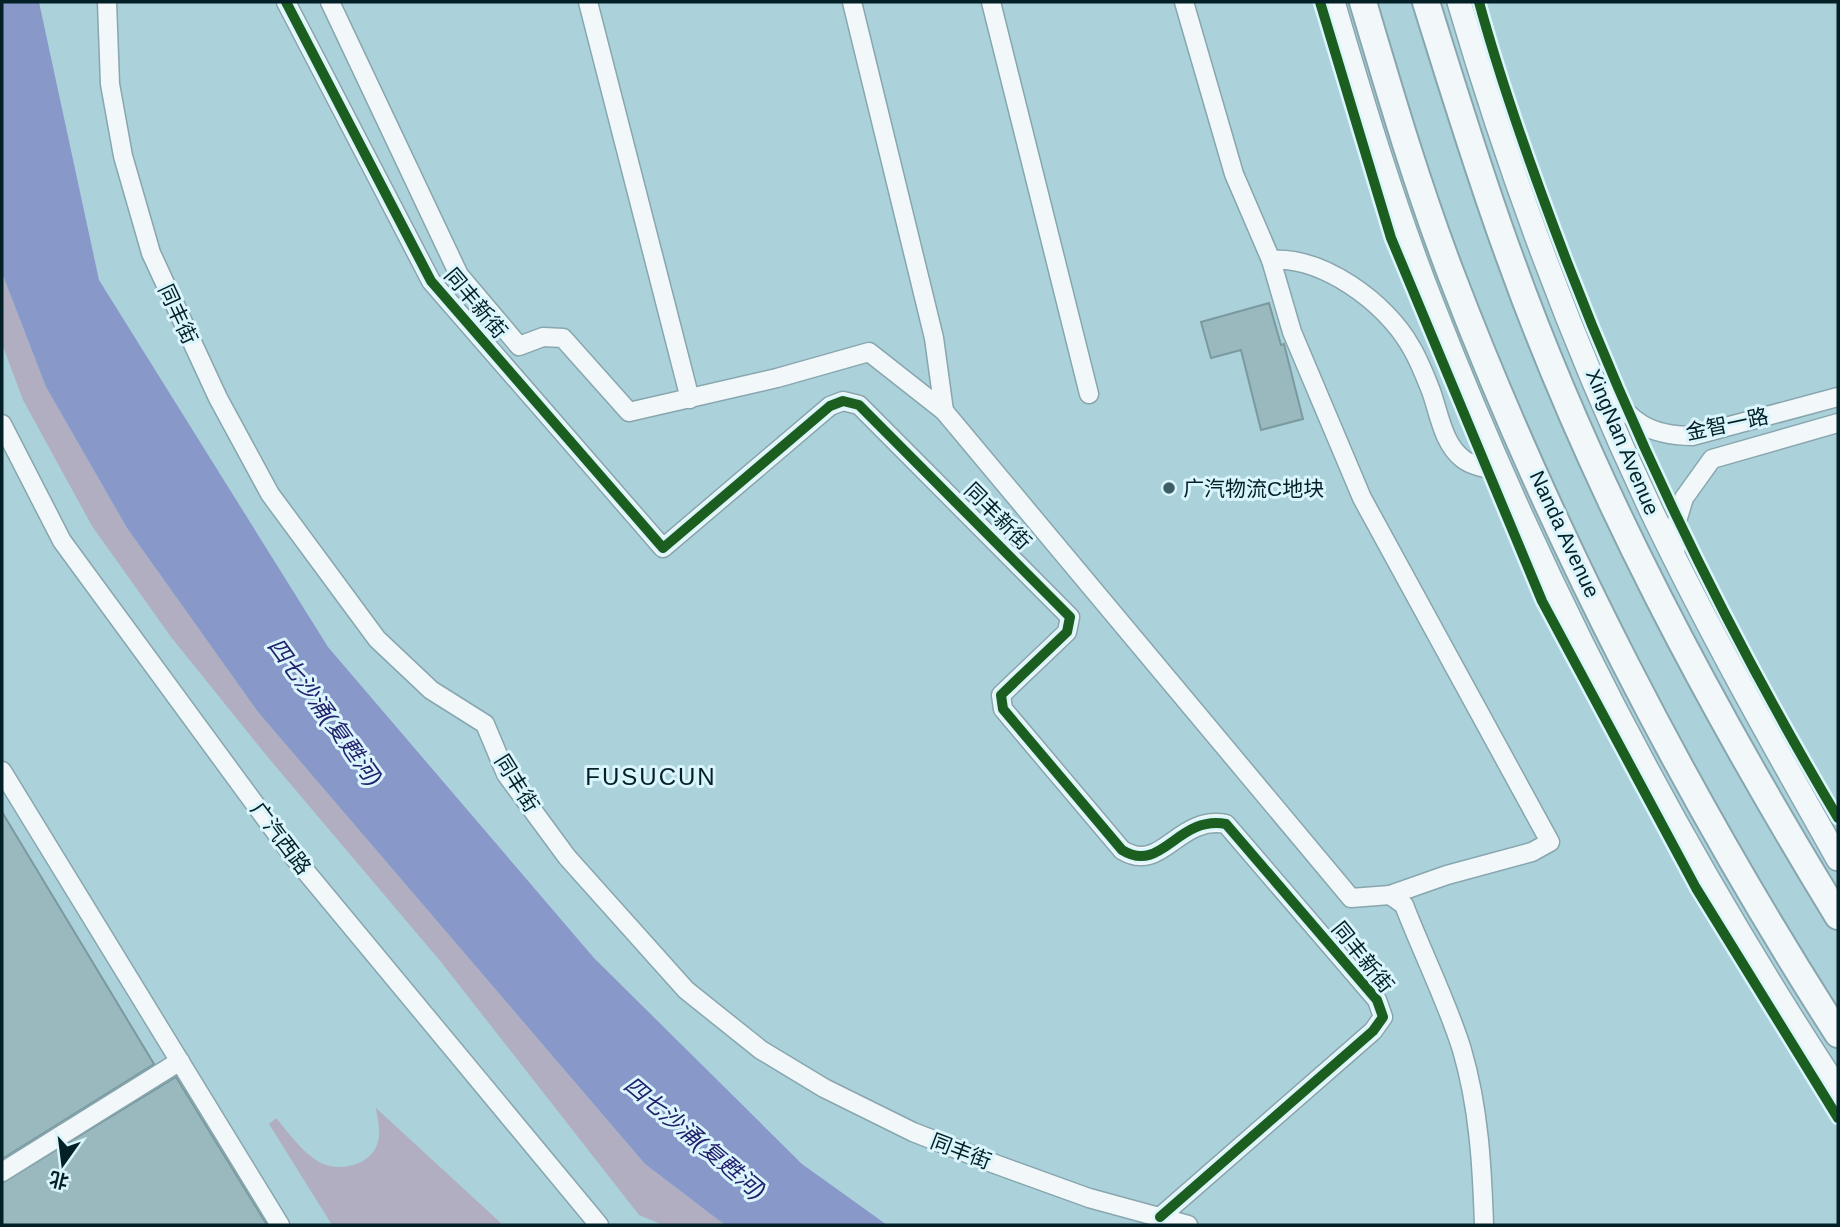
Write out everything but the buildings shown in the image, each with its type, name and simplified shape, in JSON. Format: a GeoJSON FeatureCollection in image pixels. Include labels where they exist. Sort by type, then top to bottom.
{"type":"FeatureCollection","features":[{"type":"Feature","properties":{"kind":"highway","name":"Nanda Avenue"},"geometry":{"type":"LineString","coordinates":[[1363,2],[1406,150],[1451,275],[1540,484],[1588,586],[1713,826],[1838,1034]]}},
{"type":"Feature","properties":{"kind":"highway"},"geometry":{"type":"LineString","coordinates":[[1426,2],[1510,260],[1590,452],[1705,685],[1838,916]]}},
{"type":"Feature","properties":{"kind":"highway"},"geometry":{"type":"LineString","coordinates":[[1808,986],[1838,1046]]}},
{"type":"Feature","properties":{"kind":"main road"},"geometry":{"type":"LineString","coordinates":[[1333,2],[1416,259],[1559,598],[1636,752],[1710,884],[1838,1090]]}},
{"type":"Feature","properties":{"kind":"main road","name":"XingNan Avenue"},"geometry":{"type":"LineString","coordinates":[[1459,2],[1529,214],[1595,378],[1675,556],[1775,748],[1838,859]]}},
{"type":"Feature","properties":{"kind":"street","name":"同丰街"},"geometry":{"type":"LineString","coordinates":[[107,2],[110,84],[123,156],[151,253],[187,336],[270,494],[377,639],[430,690],[485,724],[506,774],[567,857],[686,990],[761,1050],[824,1088],[913,1132],[1090,1198],[1188,1225]]}},
{"type":"Feature","properties":{"kind":"street","name":"同丰新街"},"geometry":{"type":"LineString","coordinates":[[286,2],[431,281],[663,548],[830,406],[843,401],[859,405],[1070,617],[1068,632],[1001,695],[1003,709],[1122,850],[1135,858],[1150,857],[1194,825],[1210,821],[1226,824],[1377,1000],[1383,1017],[1373,1031],[1160,1217]]}},
{"type":"Feature","properties":{"kind":"street"},"geometry":{"type":"LineString","coordinates":[[330,2],[460,275],[519,346],[543,337],[563,338],[629,412],[869,352],[944,411],[1351,898],[1390,895],[1447,875],[1532,852],[1550,842],[1362,498],[1292,332],[1271,260],[1234,174],[1184,2]]}},
{"type":"Feature","properties":{"kind":"street"},"geometry":{"type":"LineString","coordinates":[[588,2],[690,398]]}},
{"type":"Feature","properties":{"kind":"street"},"geometry":{"type":"LineString","coordinates":[[852,2],[934,338],[944,411]]}},
{"type":"Feature","properties":{"kind":"street"},"geometry":{"type":"LineString","coordinates":[[991,2],[1089,394]]}},
{"type":"Feature","properties":{"kind":"street"},"geometry":{"type":"LineString","coordinates":[[1271,260],[1288,259],[1312,263],[1343,279],[1378,307],[1410,345],[1448,440],[1463,459],[1504,472]]}},
{"type":"Feature","properties":{"kind":"street","name":"金智一路"},"geometry":{"type":"LineString","coordinates":[[1595,378],[1643,427],[1666,435],[1692,436],[1838,397]]}},
{"type":"Feature","properties":{"kind":"street","name":"金智一路"},"geometry":{"type":"LineString","coordinates":[[1675,556],[1677,521],[1684,498],[1712,458],[1838,423]]}},
{"type":"Feature","properties":{"kind":"street","name":"广汽西路"},"geometry":{"type":"LineString","coordinates":[[2,424],[62,541],[293,856],[599,1225]]}},
{"type":"Feature","properties":{"kind":"street"},"geometry":{"type":"LineString","coordinates":[[2,771],[280,1225]]}},
{"type":"Feature","properties":{"kind":"street"},"geometry":{"type":"LineString","coordinates":[[1390,895],[1404,905],[1461,1048],[1475,1101],[1481,1146],[1484,1225]]}},
{"type":"Feature","properties":{"kind":"street"},"geometry":{"type":"LineString","coordinates":[[2,1172],[180,1061]]}},
{"type":"Feature","properties":{"kind":"shaded area"},"geometry":{"type":"Polygon","coordinates":[[[2,273],[46,387],[127,528],[258,712],[645,1164],[725,1225],[663,1225],[639,1215],[441,962],[271,761],[171,637],[92,526],[23,400],[2,344],[2,273]]]}},
{"type":"Feature","properties":{"kind":"shaded area"},"geometry":{"type":"Polygon","coordinates":[[[376,1108],[503,1225],[332,1225],[269,1124],[276,1118],[301,1147],[319,1162],[337,1167],[347,1166],[365,1160],[377,1146],[379,1133],[376,1108]]]}},
{"type":"Feature","properties":{"kind":"water","name":"四七沙涌(复甦河)"},"geometry":{"type":"Polygon","coordinates":[[[2,2],[39,2],[99,280],[328,647],[594,958],[802,1164],[887,1225],[725,1225],[645,1164],[258,712],[127,528],[46,387],[2,273],[2,2]]]}},
{"type":"Feature","properties":{"kind":"cycle path"},"geometry":{"type":"LineString","coordinates":[[286,2],[431,281],[663,548],[830,406],[843,401],[859,405],[1070,617],[1067,632],[1001,695],[1003,709],[1122,850],[1136,856],[1148,855],[1195,828],[1209,824],[1226,824],[1377,1000],[1383,1017],[1373,1031],[1160,1217]]}},
{"type":"Feature","properties":{"kind":"cycle path"},"geometry":{"type":"LineString","coordinates":[[1320,2],[1391,238],[1542,601],[1696,888],[1838,1118]]}},
{"type":"Feature","properties":{"kind":"cycle path"},"geometry":{"type":"LineString","coordinates":[[1479,2],[1543,197],[1626,406],[1690,546],[1761,683],[1838,818]]}},
{"type":"Feature","properties":{"kind":"place","name":"广汽物流C地块"},"geometry":{"type":"Point","coordinates":[1169,488]}},
{"type":"Feature","properties":{"kind":"district","name":"FUSUCUN"},"geometry":{"type":"Point","coordinates":[651,776]}}]}
